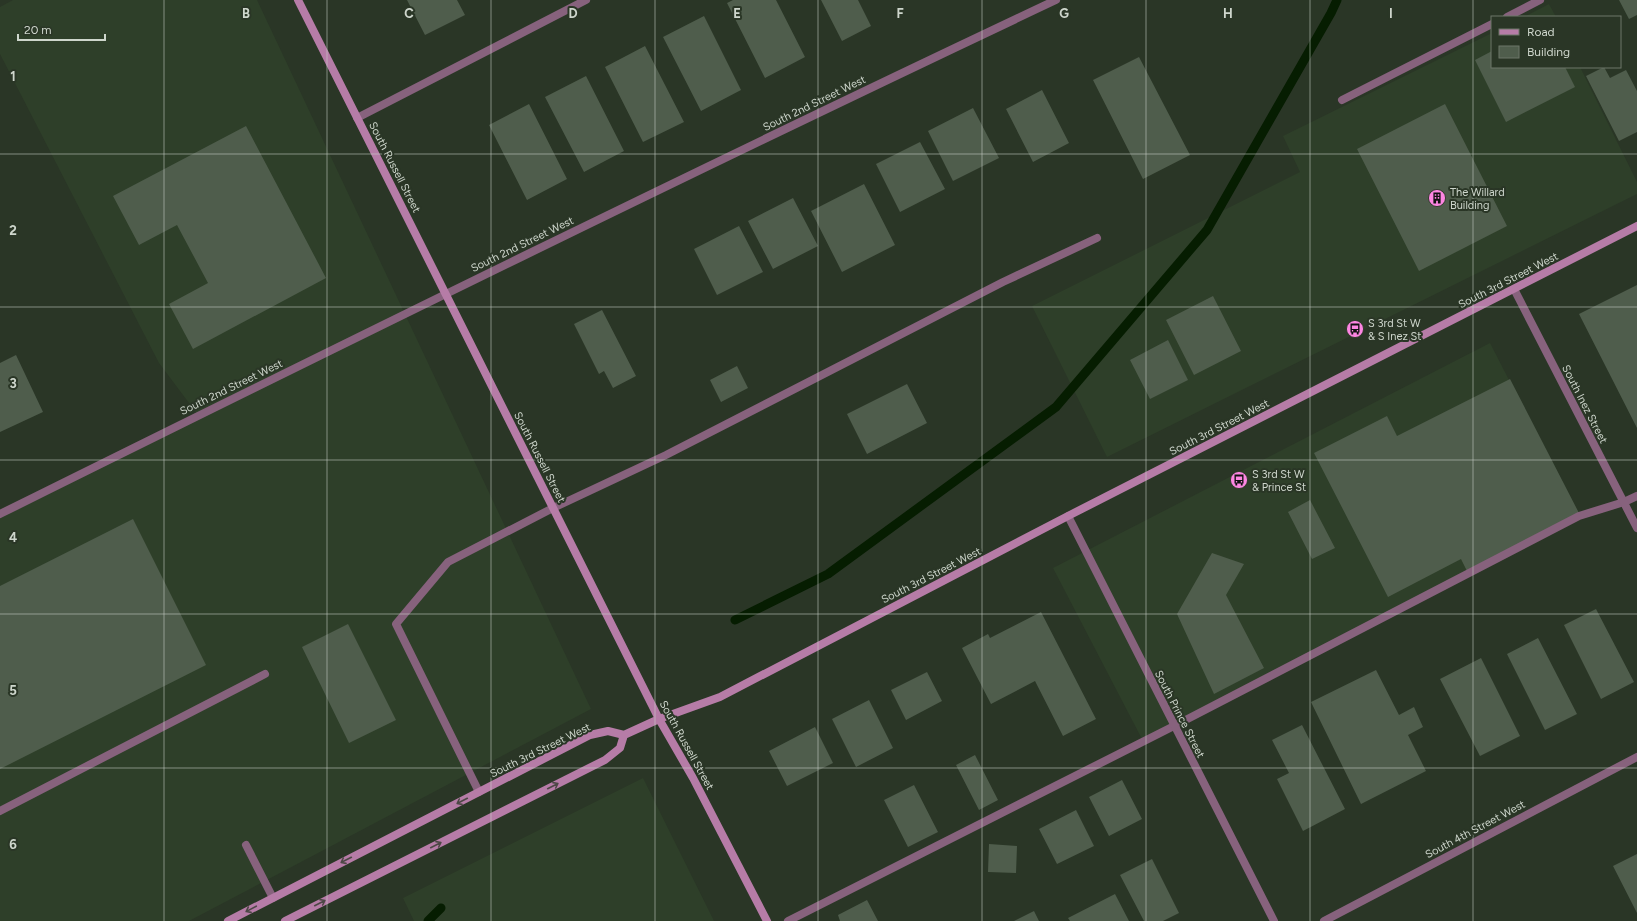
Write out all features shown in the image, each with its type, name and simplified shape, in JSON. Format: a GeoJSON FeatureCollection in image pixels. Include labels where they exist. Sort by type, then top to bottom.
{"type":"FeatureCollection","features":[{"type":"Feature","properties":{"kind":"main road","name":"South Russell Street"},"geometry":{"type":"LineString","coordinates":[[298,0],[659,719],[693,778],[767,921]]}},
{"type":"Feature","properties":{"kind":"main road","name":"South 3rd Street West"},"geometry":{"type":"LineString","coordinates":[[228,921],[590,735],[608,731],[624,735],[659,719],[720,697],[1068,516],[1637,226]]}},
{"type":"Feature","properties":{"kind":"main road"},"geometry":{"type":"LineString","coordinates":[[286,921],[605,760],[620,748],[624,735]]}},
{"type":"Feature","properties":{"kind":"street"},"geometry":{"type":"LineString","coordinates":[[357,118],[586,0]]}},
{"type":"Feature","properties":{"kind":"street","name":"South 2nd Street West"},"geometry":{"type":"LineString","coordinates":[[0,514],[823,110],[1056,0]]}},
{"type":"Feature","properties":{"kind":"street"},"geometry":{"type":"LineString","coordinates":[[1509,16],[1540,0]]}},
{"type":"Feature","properties":{"kind":"street"},"geometry":{"type":"LineString","coordinates":[[1342,100],[1491,25]]}},
{"type":"Feature","properties":{"kind":"street"},"geometry":{"type":"LineString","coordinates":[[479,792],[396,624],[448,562],[553,508],[666,455],[1003,282],[1098,238]]}},
{"type":"Feature","properties":{"kind":"street","name":"South Inez Street"},"geometry":{"type":"LineString","coordinates":[[1514,289],[1637,528]]}},
{"type":"Feature","properties":{"kind":"street"},"geometry":{"type":"LineString","coordinates":[[788,921],[1174,726],[1579,516],[1624,502],[1637,496]]}},
{"type":"Feature","properties":{"kind":"street","name":"South Prince Street"},"geometry":{"type":"LineString","coordinates":[[1068,516],[1274,921]]}},
{"type":"Feature","properties":{"kind":"street"},"geometry":{"type":"LineString","coordinates":[[0,811],[265,674]]}},
{"type":"Feature","properties":{"kind":"street","name":"South 4th Street West"},"geometry":{"type":"LineString","coordinates":[[1324,921],[1637,757]]}},
{"type":"Feature","properties":{"kind":"street"},"geometry":{"type":"LineString","coordinates":[[246,845],[274,898]]}},
{"type":"Feature","properties":{"kind":"shaded area"},"geometry":{"type":"Polygon","coordinates":[[[13,0],[257,0],[591,709],[189,921],[0,921],[0,513],[198,415],[159,363],[0,54],[0,7],[13,0]]]}},
{"type":"Feature","properties":{"kind":"shaded area"},"geometry":{"type":"Polygon","coordinates":[[[1549,4],[1555,16],[1526,16],[1549,4]]]}},
{"type":"Feature","properties":{"kind":"shaded area"},"geometry":{"type":"Polygon","coordinates":[[[1491,33],[1491,68],[1580,68],[1637,182],[1637,194],[1107,457],[1032,306],[1300,172],[1283,136],[1491,33]]]}},
{"type":"Feature","properties":{"kind":"shaded area"},"geometry":{"type":"Polygon","coordinates":[[[1490,343],[1579,516],[1143,741],[1053,568],[1490,343]]]}},
{"type":"Feature","properties":{"kind":"shaded area"},"geometry":{"type":"Polygon","coordinates":[[[643,778],[714,921],[414,921],[403,898],[643,778]]]}},
{"type":"Feature","properties":{"kind":"building"},"geometry":{"type":"Polygon","coordinates":[[[407,0],[457,0],[465,15],[425,35],[407,0]]]}},
{"type":"Feature","properties":{"kind":"building"},"geometry":{"type":"Polygon","coordinates":[[[733,0],[776,0],[805,57],[765,78],[727,3],[733,0]]]}},
{"type":"Feature","properties":{"kind":"building"},"geometry":{"type":"Polygon","coordinates":[[[821,0],[858,0],[871,26],[842,41],[821,0]]]}},
{"type":"Feature","properties":{"kind":"building"},"geometry":{"type":"Polygon","coordinates":[[[1619,0],[1637,0],[1637,15],[1629,19],[1619,0]]]}},
{"type":"Feature","properties":{"kind":"building"},"geometry":{"type":"Polygon","coordinates":[[[704,16],[741,90],[701,111],[663,37],[704,16]]]}},
{"type":"Feature","properties":{"kind":"building"},"geometry":{"type":"Polygon","coordinates":[[[645,46],[684,122],[643,142],[605,67],[645,46]]]}},
{"type":"Feature","properties":{"kind":"building"},"geometry":{"type":"Polygon","coordinates":[[[1491,52],[1491,68],[1566,68],[1575,87],[1506,122],[1475,60],[1491,52]]]}},
{"type":"Feature","properties":{"kind":"building"},"geometry":{"type":"Polygon","coordinates":[[[1139,57],[1190,155],[1143,179],[1093,80],[1139,57]]]}},
{"type":"Feature","properties":{"kind":"building"},"geometry":{"type":"Polygon","coordinates":[[[1605,68],[1610,78],[1626,70],[1637,91],[1637,132],[1619,141],[1586,76],[1605,68]]]}},
{"type":"Feature","properties":{"kind":"building"},"geometry":{"type":"Polygon","coordinates":[[[586,76],[624,151],[584,172],[545,97],[586,76]]]}},
{"type":"Feature","properties":{"kind":"building"},"geometry":{"type":"Polygon","coordinates":[[[1042,90],[1069,143],[1033,162],[1006,109],[1042,90]]]}},
{"type":"Feature","properties":{"kind":"building"},"geometry":{"type":"Polygon","coordinates":[[[529,104],[567,179],[527,200],[489,125],[529,104]]]}},
{"type":"Feature","properties":{"kind":"building","name":"The Willard Building"},"geometry":{"type":"Polygon","coordinates":[[[1445,104],[1507,226],[1419,271],[1357,149],[1445,104]]]}},
{"type":"Feature","properties":{"kind":"building"},"geometry":{"type":"Polygon","coordinates":[[[973,108],[999,158],[953,181],[928,131],[973,108]]]}},
{"type":"Feature","properties":{"kind":"building"},"geometry":{"type":"Polygon","coordinates":[[[246,126],[326,278],[193,349],[169,304],[208,283],[177,225],[139,245],[113,196],[246,126]]]}},
{"type":"Feature","properties":{"kind":"building"},"geometry":{"type":"Polygon","coordinates":[[[920,142],[945,189],[900,212],[876,164],[920,142]]]}},
{"type":"Feature","properties":{"kind":"building"},"geometry":{"type":"Polygon","coordinates":[[[864,184],[895,245],[842,272],[811,211],[864,184]]]}},
{"type":"Feature","properties":{"kind":"building"},"geometry":{"type":"Polygon","coordinates":[[[793,198],[818,246],[773,269],[748,221],[793,198]]]}},
{"type":"Feature","properties":{"kind":"building"},"geometry":{"type":"Polygon","coordinates":[[[739,226],[763,272],[717,295],[694,249],[739,226]]]}},
{"type":"Feature","properties":{"kind":"building"},"geometry":{"type":"Polygon","coordinates":[[[1637,285],[1637,428],[1579,314],[1637,285]]]}},
{"type":"Feature","properties":{"kind":"building"},"geometry":{"type":"Polygon","coordinates":[[[1213,296],[1241,351],[1194,375],[1166,320],[1213,296]]]}},
{"type":"Feature","properties":{"kind":"building"},"geometry":{"type":"Polygon","coordinates":[[[602,310],[636,376],[613,388],[604,371],[599,374],[574,324],[602,310]]]}},
{"type":"Feature","properties":{"kind":"building"},"geometry":{"type":"Polygon","coordinates":[[[1168,340],[1188,380],[1150,399],[1130,360],[1168,340]]]}},
{"type":"Feature","properties":{"kind":"building"},"geometry":{"type":"Polygon","coordinates":[[[16,355],[43,412],[0,432],[0,363],[16,355]]]}},
{"type":"Feature","properties":{"kind":"building"},"geometry":{"type":"Polygon","coordinates":[[[737,366],[748,388],[721,402],[710,380],[737,366]]]}},
{"type":"Feature","properties":{"kind":"building"},"geometry":{"type":"Polygon","coordinates":[[[1510,379],[1580,515],[1468,573],[1461,559],[1388,597],[1314,453],[1387,416],[1397,436],[1510,379]]]}},
{"type":"Feature","properties":{"kind":"building"},"geometry":{"type":"Polygon","coordinates":[[[907,384],[927,423],[867,454],[847,414],[907,384]]]}},
{"type":"Feature","properties":{"kind":"building"},"geometry":{"type":"Polygon","coordinates":[[[1310,500],[1335,548],[1312,559],[1288,512],[1310,500]]]}},
{"type":"Feature","properties":{"kind":"building"},"geometry":{"type":"Polygon","coordinates":[[[133,519],[206,665],[0,769],[0,586],[133,519]]]}},
{"type":"Feature","properties":{"kind":"building"},"geometry":{"type":"Polygon","coordinates":[[[1212,553],[1244,564],[1226,595],[1264,668],[1214,694],[1177,614],[1212,553]]]}},
{"type":"Feature","properties":{"kind":"building"},"geometry":{"type":"Polygon","coordinates":[[[1596,609],[1634,682],[1601,699],[1564,625],[1596,609]]]}},
{"type":"Feature","properties":{"kind":"building"},"geometry":{"type":"Polygon","coordinates":[[[1041,612],[1096,719],[1063,736],[1035,681],[991,704],[962,648],[988,634],[990,638],[1041,612]]]}},
{"type":"Feature","properties":{"kind":"building"},"geometry":{"type":"Polygon","coordinates":[[[348,624],[396,720],[349,743],[302,647],[348,624]]]}},
{"type":"Feature","properties":{"kind":"building"},"geometry":{"type":"Polygon","coordinates":[[[1538,638],[1577,714],[1545,730],[1507,654],[1538,638]]]}},
{"type":"Feature","properties":{"kind":"building"},"geometry":{"type":"Polygon","coordinates":[[[1481,658],[1520,736],[1480,756],[1440,679],[1481,658]]]}},
{"type":"Feature","properties":{"kind":"building"},"geometry":{"type":"Polygon","coordinates":[[[1376,670],[1399,715],[1414,707],[1423,727],[1408,735],[1426,771],[1361,804],[1311,702],[1376,670]]]}},
{"type":"Feature","properties":{"kind":"building"},"geometry":{"type":"Polygon","coordinates":[[[927,672],[942,701],[906,720],[891,690],[927,672]]]}},
{"type":"Feature","properties":{"kind":"building"},"geometry":{"type":"Polygon","coordinates":[[[869,700],[893,748],[856,767],[832,719],[869,700]]]}},
{"type":"Feature","properties":{"kind":"building"},"geometry":{"type":"Polygon","coordinates":[[[1302,725],[1345,809],[1303,831],[1277,779],[1289,773],[1272,740],[1302,725]]]}},
{"type":"Feature","properties":{"kind":"building"},"geometry":{"type":"Polygon","coordinates":[[[815,727],[833,763],[787,786],[769,751],[815,727]]]}},
{"type":"Feature","properties":{"kind":"building"},"geometry":{"type":"Polygon","coordinates":[[[975,755],[998,800],[979,810],[956,765],[975,755]]]}},
{"type":"Feature","properties":{"kind":"building"},"geometry":{"type":"Polygon","coordinates":[[[1122,780],[1142,819],[1109,836],[1089,797],[1122,780]]]}},
{"type":"Feature","properties":{"kind":"building"},"geometry":{"type":"Polygon","coordinates":[[[914,785],[938,832],[908,847],[884,800],[914,785]]]}},
{"type":"Feature","properties":{"kind":"building"},"geometry":{"type":"Polygon","coordinates":[[[1076,810],[1094,846],[1057,864],[1039,829],[1076,810]]]}},
{"type":"Feature","properties":{"kind":"building"},"geometry":{"type":"Polygon","coordinates":[[[989,844],[1017,846],[1016,873],[988,872],[989,844]]]}},
{"type":"Feature","properties":{"kind":"building"},"geometry":{"type":"Polygon","coordinates":[[[1637,854],[1637,913],[1613,866],[1637,854]]]}},
{"type":"Feature","properties":{"kind":"building"},"geometry":{"type":"Polygon","coordinates":[[[1152,859],[1179,913],[1163,921],[1144,921],[1120,875],[1152,859]]]}},
{"type":"Feature","properties":{"kind":"building"},"geometry":{"type":"Polygon","coordinates":[[[1115,894],[1129,921],[1070,921],[1068,918],[1115,894]]]}},
{"type":"Feature","properties":{"kind":"building"},"geometry":{"type":"Polygon","coordinates":[[[867,900],[878,921],[840,921],[838,915],[867,900]]]}},
{"type":"Feature","properties":{"kind":"building"},"geometry":{"type":"Polygon","coordinates":[[[1034,911],[1039,921],[1014,921],[1034,911]]]}},
{"type":"Feature","properties":{"kind":"waterway"},"geometry":{"type":"LineString","coordinates":[[735,620],[828,574],[1056,407],[1207,230],[1337,0]]}},
{"type":"Feature","properties":{"kind":"waterway"},"geometry":{"type":"LineString","coordinates":[[428,921],[441,908]]}},
{"type":"Feature","properties":{"kind":"place","name":"The Willard Building"},"geometry":{"type":"Point","coordinates":[1437,198]}},
{"type":"Feature","properties":{"kind":"place","name":"S 3rd St W & S Inez St"},"geometry":{"type":"Point","coordinates":[1355,329]}},
{"type":"Feature","properties":{"kind":"place","name":"S 3rd St W & Prince St"},"geometry":{"type":"Point","coordinates":[1239,480]}}]}
